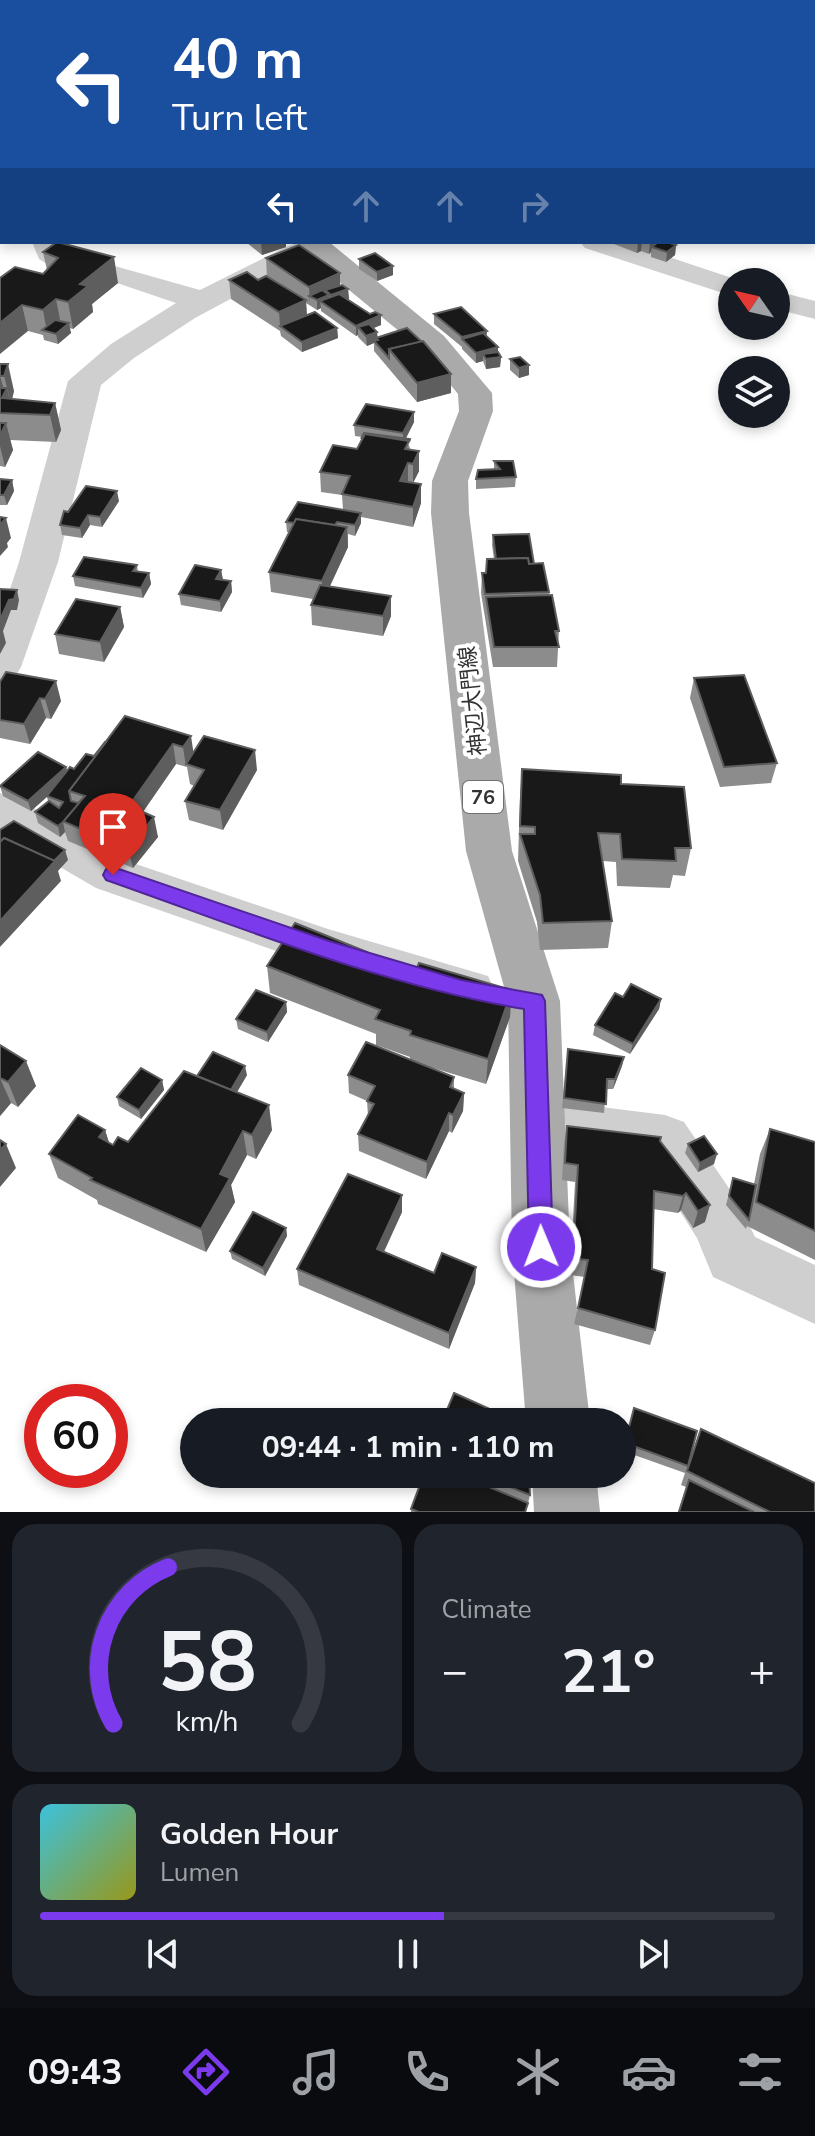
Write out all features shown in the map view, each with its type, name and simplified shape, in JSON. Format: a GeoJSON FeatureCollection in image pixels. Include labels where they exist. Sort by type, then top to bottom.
{"type":"FeatureCollection","features":[{"type":"Feature","properties":{"kind":"main road","name":"神辺大門線"},"geometry":{"type":"LineString","coordinates":[[314,245],[433,343],[475,393],[476,411],[450,481],[450,513],[489,851],[534,1001],[541,1247],[557,1408]]}},
{"type":"Feature","properties":{"kind":"main road"},"geometry":{"type":"LineString","coordinates":[[565,1488],[567,1512]]}},
{"type":"Feature","properties":{"kind":"street"},"geometry":{"type":"LineString","coordinates":[[47,244],[49,253],[61,260],[125,276],[201,301]]}},
{"type":"Feature","properties":{"kind":"street"},"geometry":{"type":"LineString","coordinates":[[601,244],[718,282]]}},
{"type":"Feature","properties":{"kind":"street"},"geometry":{"type":"LineString","coordinates":[[0,667],[12,642],[53,511],[85,381],[101,366],[201,301],[314,245]]}},
{"type":"Feature","properties":{"kind":"street"},"geometry":{"type":"LineString","coordinates":[[790,304],[815,310]]}},
{"type":"Feature","properties":{"kind":"street"},"geometry":{"type":"LineString","coordinates":[[0,810],[113,875],[328,949],[461,989],[534,1001]]}},
{"type":"Feature","properties":{"kind":"street"},"geometry":{"type":"LineString","coordinates":[[538,1124],[665,1140],[717,1219],[734,1257],[815,1295]]}},
{"type":"Feature","properties":{"kind":"building"},"geometry":{"type":"Polygon","coordinates":[[[54,244],[65,244],[114,257],[80,284],[88,286],[68,302],[56,299],[43,310],[22,305],[0,323],[0,278],[15,267],[43,274],[58,258],[43,252],[54,244]]]}},
{"type":"Feature","properties":{"kind":"building"},"geometry":{"type":"Polygon","coordinates":[[[656,244],[676,245],[667,252],[652,247],[656,244]]]}},
{"type":"Feature","properties":{"kind":"building"},"geometry":{"type":"Polygon","coordinates":[[[299,245],[340,273],[309,287],[266,258],[299,245]]]}},
{"type":"Feature","properties":{"kind":"building"},"geometry":{"type":"Polygon","coordinates":[[[375,253],[393,266],[377,272],[359,259],[375,253]]]}},
{"type":"Feature","properties":{"kind":"building"},"geometry":{"type":"Polygon","coordinates":[[[247,272],[258,280],[266,276],[306,300],[279,312],[229,280],[247,272]]]}},
{"type":"Feature","properties":{"kind":"building"},"geometry":{"type":"Polygon","coordinates":[[[342,285],[348,289],[331,295],[325,290],[342,285]]]}},
{"type":"Feature","properties":{"kind":"building"},"geometry":{"type":"Polygon","coordinates":[[[322,290],[329,295],[317,300],[309,296],[322,290]]]}},
{"type":"Feature","properties":{"kind":"building"},"geometry":{"type":"Polygon","coordinates":[[[339,294],[370,314],[375,312],[381,315],[356,326],[320,301],[339,294]]]}},
{"type":"Feature","properties":{"kind":"building"},"geometry":{"type":"Polygon","coordinates":[[[461,307],[487,331],[462,337],[434,314],[461,307]]]}},
{"type":"Feature","properties":{"kind":"building"},"geometry":{"type":"Polygon","coordinates":[[[315,312],[337,328],[302,342],[280,326],[315,312]]]}},
{"type":"Feature","properties":{"kind":"building"},"geometry":{"type":"Polygon","coordinates":[[[55,320],[69,323],[56,334],[42,330],[55,320]]]}},
{"type":"Feature","properties":{"kind":"building"},"geometry":{"type":"Polygon","coordinates":[[[369,324],[377,332],[366,336],[358,327],[369,324]]]}},
{"type":"Feature","properties":{"kind":"building"},"geometry":{"type":"Polygon","coordinates":[[[407,328],[422,342],[389,349],[389,358],[374,341],[378,340],[376,338],[407,328]]]}},
{"type":"Feature","properties":{"kind":"building"},"geometry":{"type":"Polygon","coordinates":[[[483,333],[498,347],[476,353],[462,339],[483,333]]]}},
{"type":"Feature","properties":{"kind":"building"},"geometry":{"type":"Polygon","coordinates":[[[423,341],[451,374],[417,383],[389,349],[423,341]]]}},
{"type":"Feature","properties":{"kind":"building"},"geometry":{"type":"Polygon","coordinates":[[[498,352],[501,357],[486,359],[483,354],[498,352]]]}},
{"type":"Feature","properties":{"kind":"building"},"geometry":{"type":"Polygon","coordinates":[[[520,357],[529,365],[519,368],[510,359],[520,357]]]}},
{"type":"Feature","properties":{"kind":"building"},"geometry":{"type":"Polygon","coordinates":[[[0,364],[8,364],[4,376],[0,376],[0,364]]]}},
{"type":"Feature","properties":{"kind":"building"},"geometry":{"type":"Polygon","coordinates":[[[0,388],[7,388],[2,398],[55,403],[50,415],[0,413],[0,388]]]}},
{"type":"Feature","properties":{"kind":"building"},"geometry":{"type":"Polygon","coordinates":[[[366,404],[414,412],[403,433],[354,425],[366,404]]]}},
{"type":"Feature","properties":{"kind":"building"},"geometry":{"type":"Polygon","coordinates":[[[364,433],[410,439],[409,442],[365,434],[361,439],[364,433]]]}},
{"type":"Feature","properties":{"kind":"building"},"geometry":{"type":"Polygon","coordinates":[[[365,434],[409,441],[405,449],[419,451],[413,464],[408,463],[400,481],[421,484],[413,507],[342,494],[350,476],[320,472],[333,445],[357,449],[365,434]]]}},
{"type":"Feature","properties":{"kind":"building"},"geometry":{"type":"Polygon","coordinates":[[[494,461],[513,461],[516,477],[476,479],[478,470],[500,469],[494,461]]]}},
{"type":"Feature","properties":{"kind":"building"},"geometry":{"type":"Polygon","coordinates":[[[0,479],[12,480],[4,495],[0,495],[0,479]]]}},
{"type":"Feature","properties":{"kind":"building"},"geometry":{"type":"Polygon","coordinates":[[[86,486],[117,491],[100,517],[88,515],[80,528],[60,525],[64,511],[68,512],[86,486]]]}},
{"type":"Feature","properties":{"kind":"building"},"geometry":{"type":"Polygon","coordinates":[[[298,502],[361,513],[355,525],[296,519],[294,523],[286,522],[298,502]]]}},
{"type":"Feature","properties":{"kind":"building"},"geometry":{"type":"Polygon","coordinates":[[[296,519],[347,527],[322,581],[269,572],[296,519]]]}},
{"type":"Feature","properties":{"kind":"building"},"geometry":{"type":"Polygon","coordinates":[[[529,534],[534,564],[529,564],[528,558],[496,559],[493,535],[529,534]]]}},
{"type":"Feature","properties":{"kind":"building"},"geometry":{"type":"Polygon","coordinates":[[[84,557],[137,565],[133,571],[149,573],[141,588],[73,576],[84,557]]]}},
{"type":"Feature","properties":{"kind":"building"},"geometry":{"type":"Polygon","coordinates":[[[528,558],[529,564],[543,563],[549,592],[485,594],[482,573],[486,573],[487,559],[528,558]]]}},
{"type":"Feature","properties":{"kind":"building"},"geometry":{"type":"Polygon","coordinates":[[[195,565],[221,570],[216,579],[231,581],[220,601],[179,594],[195,565]]]}},
{"type":"Feature","properties":{"kind":"building"},"geometry":{"type":"Polygon","coordinates":[[[320,585],[391,596],[383,616],[311,605],[320,585]]]}},
{"type":"Feature","properties":{"kind":"building"},"geometry":{"type":"Polygon","coordinates":[[[0,589],[17,590],[0,620],[0,589]]]}},
{"type":"Feature","properties":{"kind":"building"},"geometry":{"type":"Polygon","coordinates":[[[552,595],[559,647],[494,647],[486,597],[552,595]]]}},
{"type":"Feature","properties":{"kind":"building"},"geometry":{"type":"Polygon","coordinates":[[[76,599],[120,607],[100,642],[55,634],[76,599]]]}},
{"type":"Feature","properties":{"kind":"building"},"geometry":{"type":"Polygon","coordinates":[[[6,672],[56,681],[45,699],[40,698],[24,724],[0,720],[0,682],[6,672]]]}},
{"type":"Feature","properties":{"kind":"building"},"geometry":{"type":"Polygon","coordinates":[[[744,675],[777,763],[724,767],[694,678],[744,675]]]}},
{"type":"Feature","properties":{"kind":"building"},"geometry":{"type":"Polygon","coordinates":[[[125,716],[191,736],[183,747],[173,744],[129,806],[154,817],[128,849],[62,821],[85,796],[69,791],[125,716]]]}},
{"type":"Feature","properties":{"kind":"building"},"geometry":{"type":"Polygon","coordinates":[[[204,736],[255,750],[220,810],[185,801],[204,770],[186,764],[204,736]]]}},
{"type":"Feature","properties":{"kind":"building"},"geometry":{"type":"Polygon","coordinates":[[[105,742],[69,791],[71,801],[79,803],[63,822],[58,826],[35,812],[49,801],[59,808],[63,802],[47,796],[70,767],[74,769],[86,754],[94,756],[105,742]]]}},
{"type":"Feature","properties":{"kind":"building"},"geometry":{"type":"Polygon","coordinates":[[[38,752],[66,767],[28,801],[0,786],[38,752]]]}},
{"type":"Feature","properties":{"kind":"building"},"geometry":{"type":"Polygon","coordinates":[[[522,769],[621,775],[621,784],[684,787],[691,848],[675,848],[676,861],[622,859],[620,834],[598,833],[612,921],[543,923],[540,895],[520,834],[535,834],[535,827],[520,826],[522,769]]]}},
{"type":"Feature","properties":{"kind":"building"},"geometry":{"type":"Polygon","coordinates":[[[14,821],[65,850],[54,861],[4,838],[0,842],[0,830],[14,821]]]}},
{"type":"Feature","properties":{"kind":"building"},"geometry":{"type":"Polygon","coordinates":[[[4,838],[55,861],[0,921],[0,842],[4,838]]]}},
{"type":"Feature","properties":{"kind":"building"},"geometry":{"type":"Polygon","coordinates":[[[295,923],[367,952],[362,961],[413,977],[419,963],[512,990],[488,1059],[410,1035],[411,1031],[375,1019],[380,1010],[267,966],[295,923]]]}},
{"type":"Feature","properties":{"kind":"building"},"geometry":{"type":"Polygon","coordinates":[[[631,984],[661,999],[633,1044],[595,1025],[615,993],[623,997],[631,984]]]}},
{"type":"Feature","properties":{"kind":"building"},"geometry":{"type":"Polygon","coordinates":[[[256,990],[286,1002],[267,1032],[236,1019],[256,990]]]}},
{"type":"Feature","properties":{"kind":"building"},"geometry":{"type":"Polygon","coordinates":[[[366,1042],[454,1077],[450,1087],[464,1093],[453,1115],[449,1113],[427,1162],[358,1134],[374,1104],[367,1101],[375,1086],[348,1075],[366,1042]]]}},
{"type":"Feature","properties":{"kind":"building"},"geometry":{"type":"Polygon","coordinates":[[[0,1045],[26,1061],[8,1082],[0,1078],[0,1045]]]}},
{"type":"Feature","properties":{"kind":"building"},"geometry":{"type":"Polygon","coordinates":[[[568,1049],[624,1057],[615,1079],[607,1079],[606,1104],[564,1098],[568,1049]]]}},
{"type":"Feature","properties":{"kind":"building"},"geometry":{"type":"Polygon","coordinates":[[[213,1052],[245,1066],[231,1090],[197,1076],[213,1052]]]}},
{"type":"Feature","properties":{"kind":"building"},"geometry":{"type":"Polygon","coordinates":[[[141,1068],[162,1080],[139,1110],[117,1097],[141,1068]]]}},
{"type":"Feature","properties":{"kind":"building"},"geometry":{"type":"Polygon","coordinates":[[[184,1071],[269,1105],[252,1135],[243,1131],[220,1174],[230,1178],[201,1229],[90,1180],[92,1178],[49,1154],[78,1115],[105,1130],[99,1137],[113,1145],[118,1137],[128,1142],[184,1071]]]}},
{"type":"Feature","properties":{"kind":"building"},"geometry":{"type":"Polygon","coordinates":[[[567,1126],[661,1137],[660,1141],[710,1205],[698,1211],[686,1193],[683,1196],[654,1191],[652,1269],[665,1273],[655,1330],[578,1308],[588,1260],[573,1258],[578,1165],[565,1163],[567,1126]]]}},
{"type":"Feature","properties":{"kind":"building"},"geometry":{"type":"Polygon","coordinates":[[[770,1129],[815,1142],[815,1231],[756,1202],[770,1129]]]}},
{"type":"Feature","properties":{"kind":"building"},"geometry":{"type":"Polygon","coordinates":[[[704,1136],[717,1154],[700,1163],[688,1144],[704,1136]]]}},
{"type":"Feature","properties":{"kind":"building"},"geometry":{"type":"Polygon","coordinates":[[[348,1174],[402,1195],[377,1249],[434,1273],[442,1253],[476,1267],[449,1333],[297,1269],[348,1174]]]}},
{"type":"Feature","properties":{"kind":"building"},"geometry":{"type":"Polygon","coordinates":[[[733,1178],[756,1185],[749,1220],[729,1196],[733,1178]]]}},
{"type":"Feature","properties":{"kind":"building"},"geometry":{"type":"Polygon","coordinates":[[[253,1212],[286,1228],[263,1268],[230,1251],[253,1212]]]}},
{"type":"Feature","properties":{"kind":"building"},"geometry":{"type":"Polygon","coordinates":[[[454,1393],[488,1408],[448,1408],[454,1393]]]}},
{"type":"Feature","properties":{"kind":"building"},"geometry":{"type":"Polygon","coordinates":[[[636,1409],[697,1431],[688,1466],[636,1447],[636,1409]]]}},
{"type":"Feature","properties":{"kind":"building"},"geometry":{"type":"Polygon","coordinates":[[[701,1429],[815,1483],[815,1512],[770,1512],[687,1471],[701,1429]]]}},
{"type":"Feature","properties":{"kind":"building"},"geometry":{"type":"Polygon","coordinates":[[[689,1480],[754,1512],[679,1512],[689,1480]]]}},
{"type":"Feature","properties":{"kind":"building"},"geometry":{"type":"Polygon","coordinates":[[[419,1488],[492,1488],[528,1503],[525,1512],[419,1512],[411,1509],[419,1488]]]}},
{"type":"Feature","properties":{"kind":"building"},"geometry":{"type":"Polygon","coordinates":[[[512,1488],[530,1488],[530,1495],[512,1488]]]}},
{"type":"Feature","properties":{"kind":"route"},"geometry":{"type":"LineString","coordinates":[[113,875],[328,949],[461,989],[534,1001],[541,1247]]}}]}
